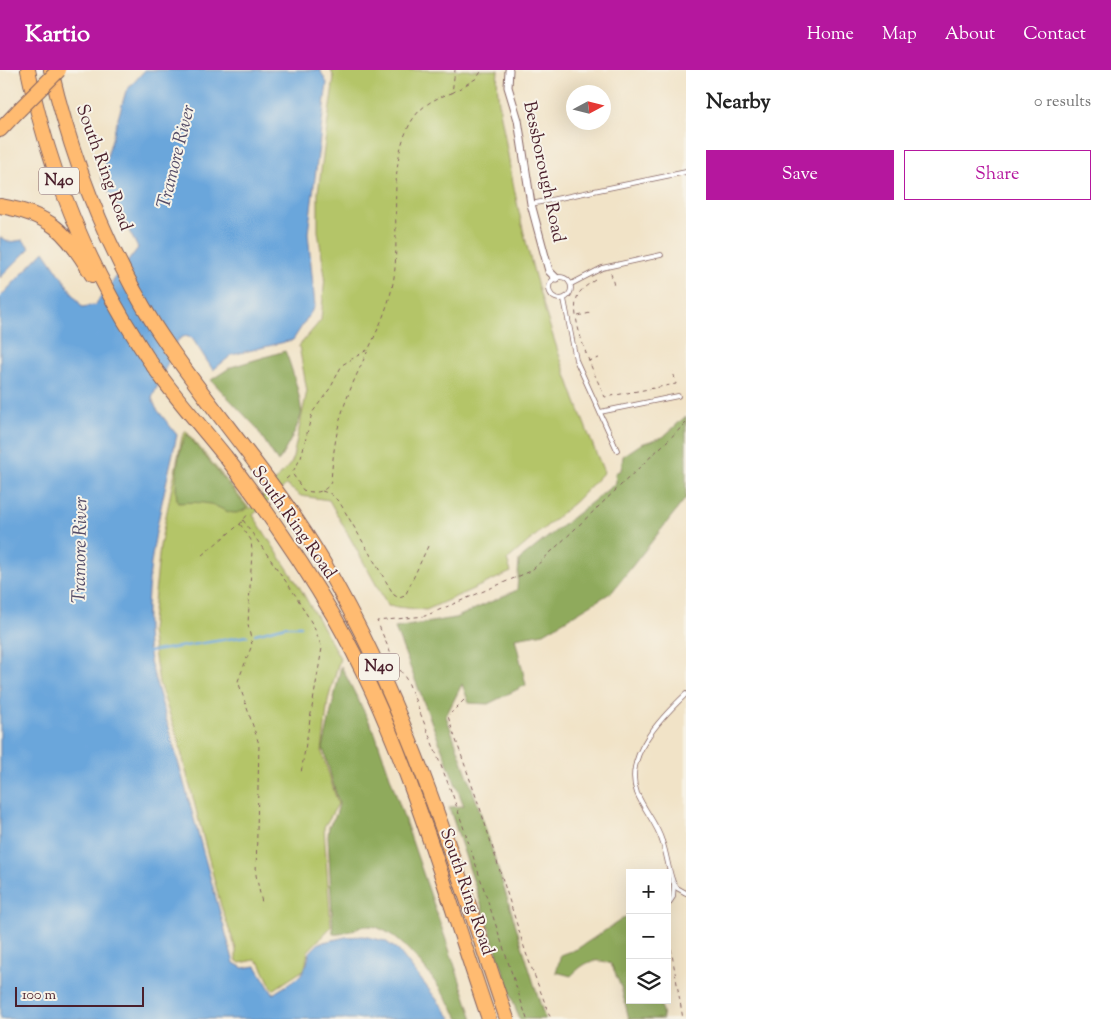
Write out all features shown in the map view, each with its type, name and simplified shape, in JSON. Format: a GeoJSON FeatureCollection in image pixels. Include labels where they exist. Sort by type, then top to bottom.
{"type":"FeatureCollection","features":[{"type":"Feature","properties":{"kind":"highway","name":"N40"},"geometry":{"type":"LineString","coordinates":[[28,70],[37,115],[67,204],[105,291]]}},
{"type":"Feature","properties":{"kind":"highway"},"geometry":{"type":"LineString","coordinates":[[0,130],[45,70]]}},
{"type":"Feature","properties":{"kind":"highway","name":"South Ring Road"},"geometry":{"type":"LineString","coordinates":[[51,70],[79,167],[119,262],[136,294],[175,354],[292,513],[324,564],[374,656],[418,757],[507,1019]]}},
{"type":"Feature","properties":{"kind":"highway"},"geometry":{"type":"LineString","coordinates":[[0,116],[17,105],[58,70]]}},
{"type":"Feature","properties":{"kind":"highway"},"geometry":{"type":"LineString","coordinates":[[0,206],[23,210],[46,219],[67,236],[105,291]]}},
{"type":"Feature","properties":{"kind":"highway","name":"South Ring Road"},"geometry":{"type":"LineString","coordinates":[[105,291],[163,380],[226,458],[279,532],[336,621],[353,654],[400,760],[489,1019]]}},
{"type":"Feature","properties":{"kind":"street","name":"Bessborough Road"},"geometry":{"type":"LineString","coordinates":[[509,70],[508,87],[518,120],[532,204],[549,271],[556,278]]}},
{"type":"Feature","properties":{"kind":"lane"},"geometry":{"type":"LineString","coordinates":[[532,204],[686,172]]}},
{"type":"Feature","properties":{"kind":"lane"},"geometry":{"type":"LineString","coordinates":[[571,284],[602,268],[661,255]]}},
{"type":"Feature","properties":{"kind":"lane"},"geometry":{"type":"LineString","coordinates":[[556,278],[567,279],[571,284],[570,295],[564,299],[556,298],[551,294],[549,286],[556,278]]}},
{"type":"Feature","properties":{"kind":"lane"},"geometry":{"type":"LineString","coordinates":[[564,299],[576,360],[617,450]]}},
{"type":"Feature","properties":{"kind":"lane"},"geometry":{"type":"LineString","coordinates":[[600,412],[678,396]]}},
{"type":"Feature","properties":{"kind":"lane"},"geometry":{"type":"LineString","coordinates":[[671,900],[673,897],[673,882],[662,841],[636,790],[635,772],[639,756],[649,736],[686,694]]}},
{"type":"Feature","properties":{"kind":"lane"},"geometry":{"type":"LineString","coordinates":[[673,882],[677,888],[686,893]]}},
{"type":"Feature","properties":{"kind":"path"},"geometry":{"type":"LineString","coordinates":[[452,94],[455,70]]}},
{"type":"Feature","properties":{"kind":"path"},"geometry":{"type":"LineString","coordinates":[[292,473],[303,490],[314,494],[327,488],[331,482],[337,429],[348,394],[382,320],[394,278],[396,191],[399,162],[406,132],[414,116],[425,104],[452,94],[477,78],[482,70]]}},
{"type":"Feature","properties":{"kind":"path"},"geometry":{"type":"LineString","coordinates":[[610,272],[614,286]]}},
{"type":"Feature","properties":{"kind":"path"},"geometry":{"type":"LineString","coordinates":[[600,276],[578,294],[575,308],[587,361],[606,398],[676,384],[673,371]]}},
{"type":"Feature","properties":{"kind":"path"},"geometry":{"type":"LineString","coordinates":[[577,316],[590,314]]}},
{"type":"Feature","properties":{"kind":"path"},"geometry":{"type":"LineString","coordinates":[[286,479],[301,458],[312,413],[331,387],[342,365],[367,350]]}},
{"type":"Feature","properties":{"kind":"path"},"geometry":{"type":"LineString","coordinates":[[587,361],[599,358]]}},
{"type":"Feature","properties":{"kind":"path"},"geometry":{"type":"LineString","coordinates":[[527,1019],[453,796],[408,682],[393,659],[377,621],[425,616],[531,570],[686,423]]}},
{"type":"Feature","properties":{"kind":"path"},"geometry":{"type":"LineString","coordinates":[[321,491],[331,494],[340,503],[394,595],[399,598],[404,596],[429,544]]}},
{"type":"Feature","properties":{"kind":"path"},"geometry":{"type":"LineString","coordinates":[[202,555],[240,524],[248,514]]}},
{"type":"Feature","properties":{"kind":"path"},"geometry":{"type":"LineString","coordinates":[[243,520],[296,596],[314,627],[322,648],[301,773]]}},
{"type":"Feature","properties":{"kind":"path"},"geometry":{"type":"LineString","coordinates":[[240,524],[251,540],[248,624],[252,645],[238,681],[253,721],[259,744],[256,875],[262,903]]}},
{"type":"Feature","properties":{"kind":"path"},"geometry":{"type":"LineString","coordinates":[[464,700],[448,716],[480,808],[526,953],[551,1019]]}},
{"type":"Feature","properties":{"kind":"path"},"geometry":{"type":"LineString","coordinates":[[671,948],[683,1019]]}},
{"type":"Feature","properties":{"kind":"green space"},"geometry":{"type":"Polygon","coordinates":[[[331,70],[498,70],[498,99],[515,190],[534,273],[573,393],[604,472],[576,501],[507,560],[511,572],[426,610],[388,606],[329,500],[301,496],[286,485],[253,515],[300,588],[340,658],[328,700],[322,752],[338,804],[324,827],[331,927],[308,951],[305,969],[273,990],[260,963],[255,960],[240,963],[236,960],[236,949],[221,906],[177,736],[159,683],[151,631],[160,546],[182,437],[186,431],[250,509],[292,462],[307,391],[299,346],[321,320],[325,276],[318,231],[318,192],[334,78],[331,70]]]}},
{"type":"Feature","properties":{"kind":"green space"},"geometry":{"type":"Polygon","coordinates":[[[285,351],[296,384],[301,416],[278,462],[255,426],[211,380],[231,367],[285,351]]]}},
{"type":"Feature","properties":{"kind":"green space"},"geometry":{"type":"Polygon","coordinates":[[[686,416],[686,498],[612,592],[544,633],[515,638],[526,685],[488,704],[469,703],[462,684],[446,716],[478,805],[545,1019],[519,1019],[449,807],[464,806],[395,628],[455,618],[517,590],[519,560],[616,483],[615,473],[621,470],[623,456],[641,444],[663,437],[686,416]]]}},
{"type":"Feature","properties":{"kind":"green space"},"geometry":{"type":"Polygon","coordinates":[[[187,434],[247,508],[233,513],[210,504],[178,503],[176,488],[177,468],[181,448],[187,434]]]}},
{"type":"Feature","properties":{"kind":"green space"},"geometry":{"type":"Polygon","coordinates":[[[341,666],[375,733],[473,1019],[459,1019],[433,978],[396,938],[383,930],[365,926],[333,934],[328,836],[329,826],[336,815],[339,804],[323,748],[341,666]]]}},
{"type":"Feature","properties":{"kind":"green space"},"geometry":{"type":"Polygon","coordinates":[[[626,917],[626,1004],[661,1004],[663,1019],[629,1019],[621,987],[611,964],[599,961],[589,962],[571,976],[556,972],[561,955],[577,949],[626,917]]]}},
{"type":"Feature","properties":{"kind":"water","name":"Tramore River"},"geometry":{"type":"Polygon","coordinates":[[[145,70],[320,70],[327,83],[308,233],[315,306],[293,340],[232,355],[213,370],[192,338],[185,336],[178,340],[152,398],[156,408],[177,435],[153,548],[149,577],[147,634],[150,661],[234,963],[243,968],[256,966],[273,994],[302,973],[308,961],[309,953],[319,943],[346,937],[363,936],[385,941],[398,950],[452,1019],[0,1019],[0,297],[44,251],[82,307],[95,305],[138,248],[101,177],[126,91],[145,70]]]}},
{"type":"Feature","properties":{"kind":"water"},"geometry":{"type":"Polygon","coordinates":[[[0,237],[10,242],[23,240],[30,248],[0,278],[0,237]]]}},
{"type":"Feature","properties":{"kind":"waterway"},"geometry":{"type":"LineString","coordinates":[[255,634],[286,626],[301,626]]}},
{"type":"Feature","properties":{"kind":"waterway"},"geometry":{"type":"LineString","coordinates":[[148,652],[247,636]]}}]}
